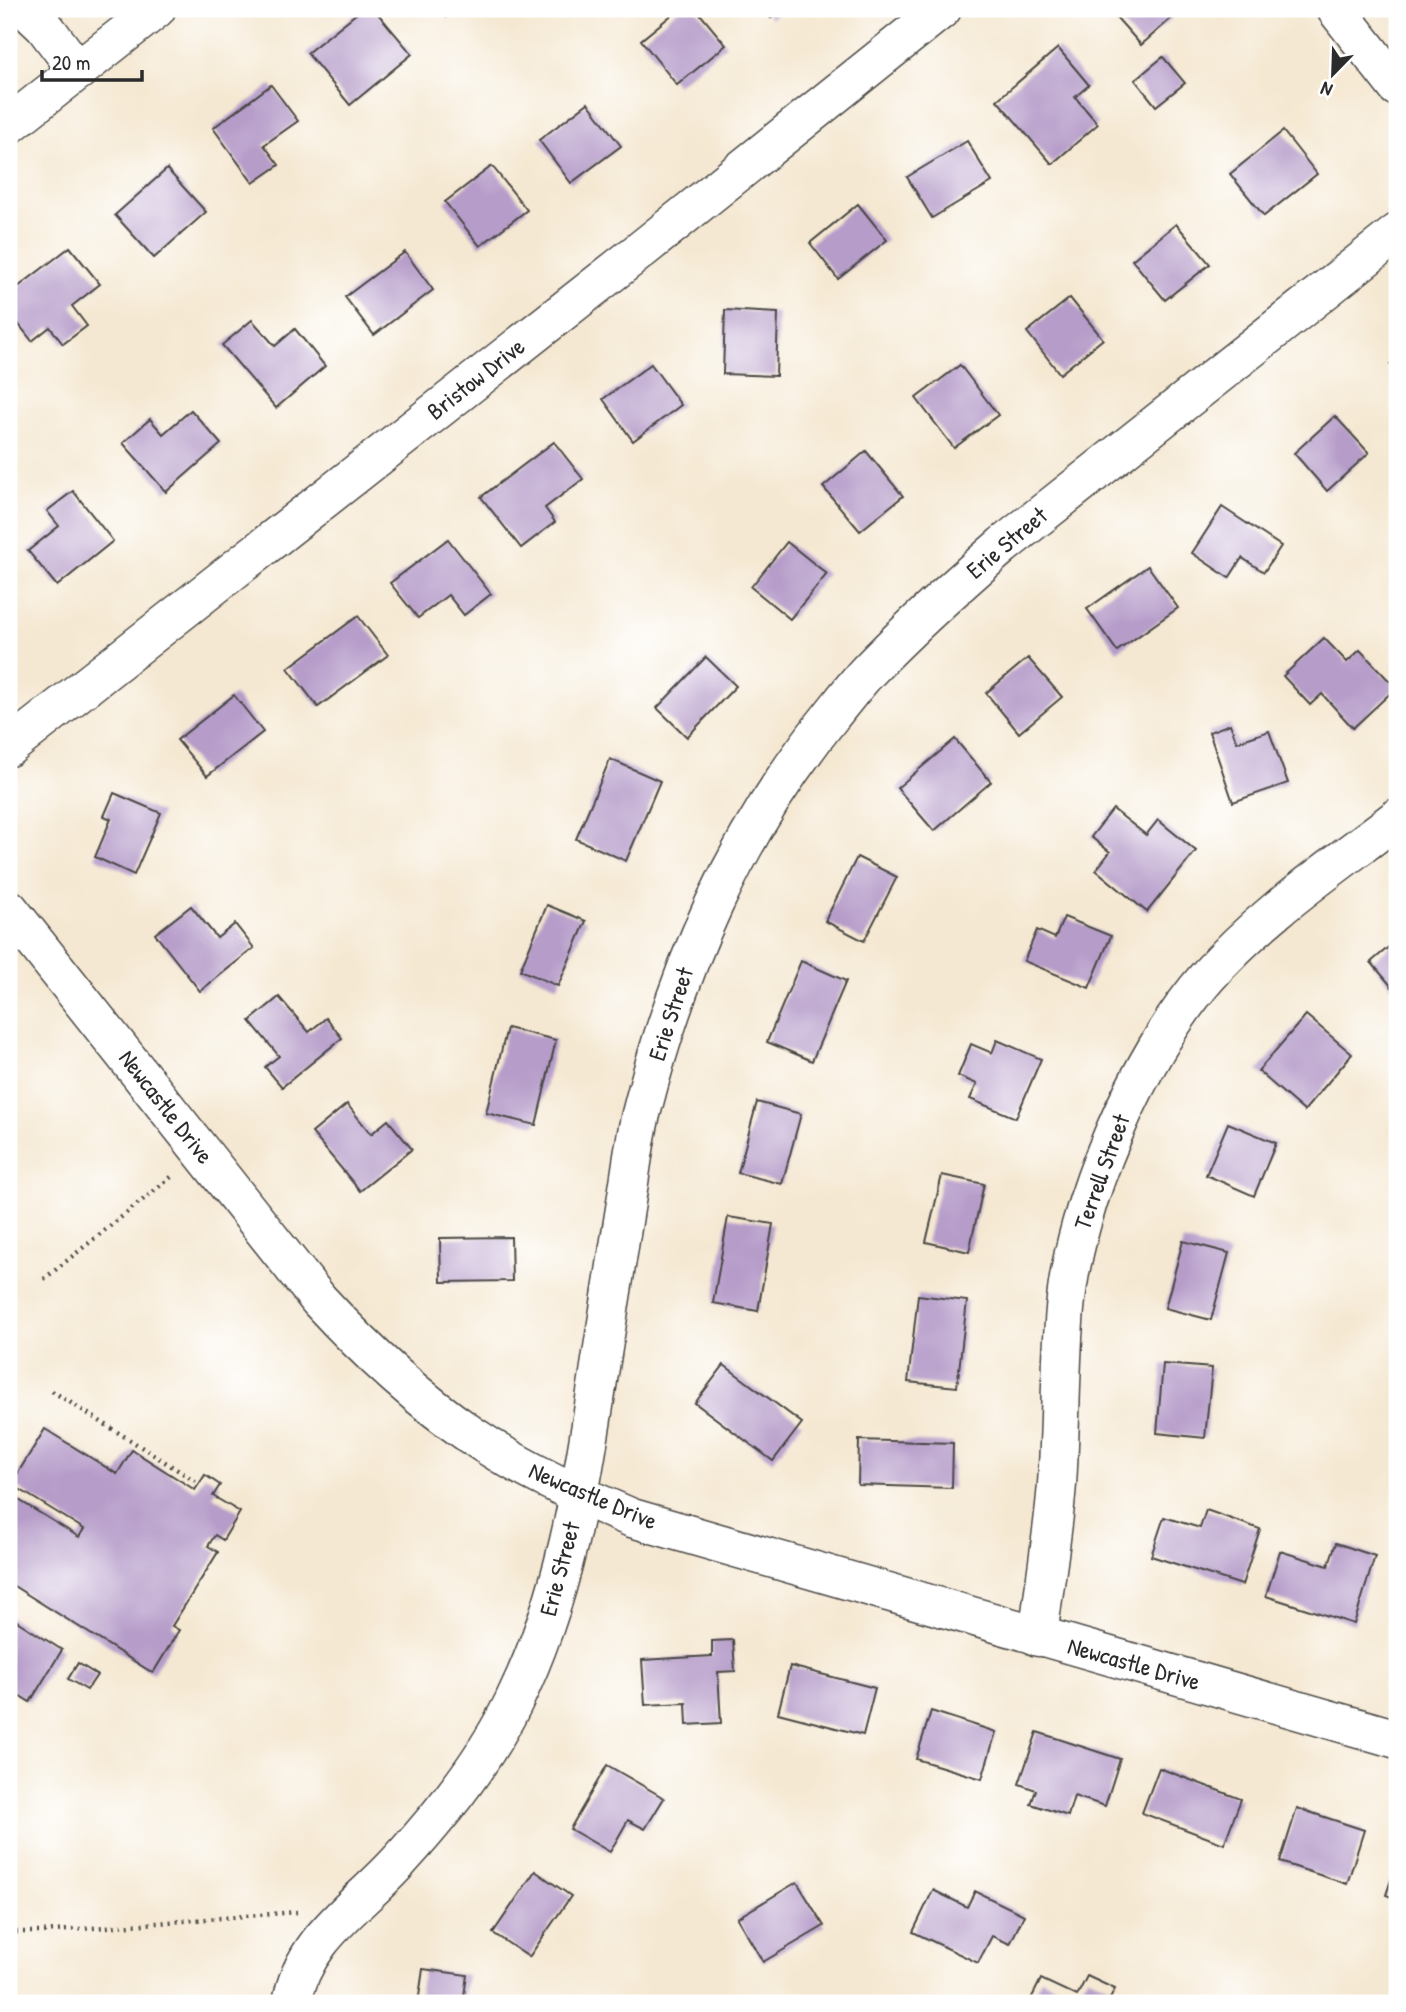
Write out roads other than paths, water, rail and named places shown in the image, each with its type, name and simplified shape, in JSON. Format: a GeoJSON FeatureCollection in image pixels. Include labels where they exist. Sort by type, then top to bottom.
{"type":"FeatureCollection","features":[{"type":"Feature","properties":{"kind":"street"},"geometry":{"type":"LineString","coordinates":[[26,9],[44,26],[78,71]]}},
{"type":"Feature","properties":{"kind":"street"},"geometry":{"type":"LineString","coordinates":[[9,125],[156,9]]}},
{"type":"Feature","properties":{"kind":"street","name":"Bristow Drive"},"geometry":{"type":"LineString","coordinates":[[9,747],[641,250],[942,9]]}},
{"type":"Feature","properties":{"kind":"street"},"geometry":{"type":"LineString","coordinates":[[1336,9],[1397,87]]}},
{"type":"Feature","properties":{"kind":"street","name":"Erie Street"},"geometry":{"type":"LineString","coordinates":[[292,2003],[295,1988],[309,1955],[330,1929],[398,1863],[449,1804],[493,1739],[513,1703],[545,1629],[568,1552],[640,1119],[664,1028],[691,954],[737,855],[770,798],[803,751],[866,673],[949,591],[1003,545],[1397,233]]}},
{"type":"Feature","properties":{"kind":"street","name":"Terrell Street"},"geometry":{"type":"LineString","coordinates":[[1038,1637],[1057,1485],[1067,1296],[1075,1251],[1098,1172],[1130,1096],[1171,1024],[1206,978],[1244,939],[1285,904],[1397,818]]}},
{"type":"Feature","properties":{"kind":"street","name":"Newcastle Drive"},"geometry":{"type":"LineString","coordinates":[[9,909],[319,1300],[352,1336],[411,1390],[471,1435],[538,1475],[632,1518],[1397,1739]]}}]}
